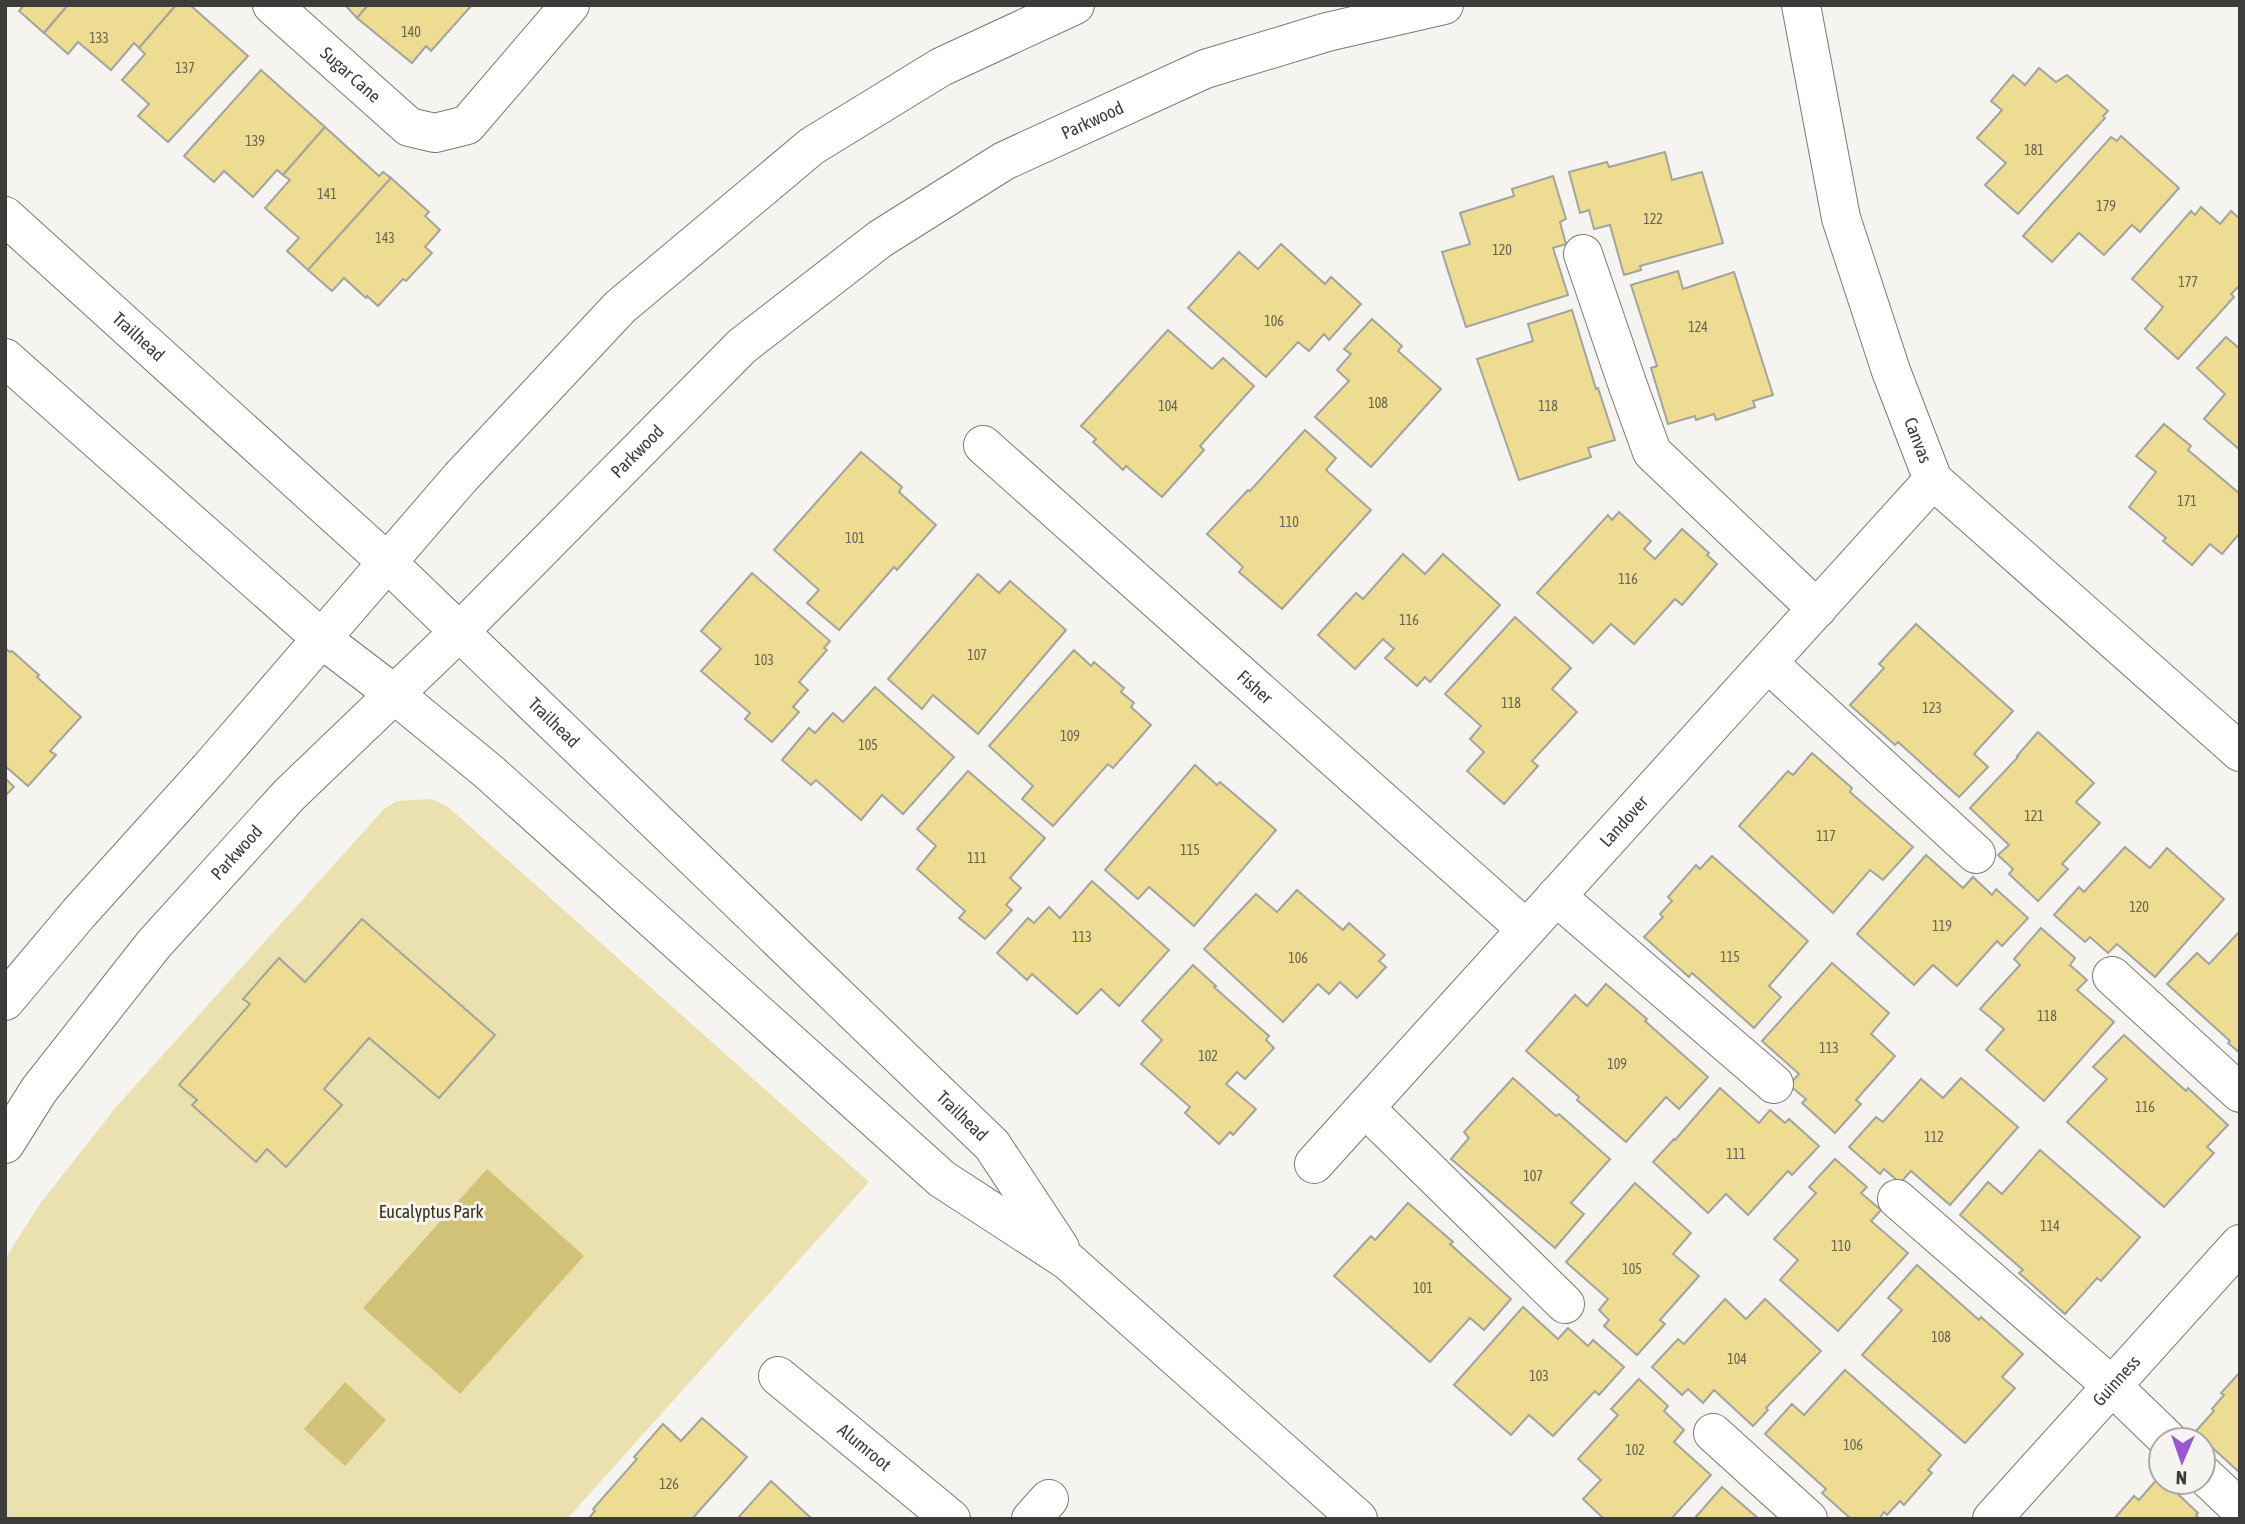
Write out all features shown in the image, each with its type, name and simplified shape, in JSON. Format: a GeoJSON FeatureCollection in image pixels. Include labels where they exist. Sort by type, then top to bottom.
{"type":"FeatureCollection","features":[{"type":"Feature","properties":{"kind":"street","name":"Sugar Cane"},"geometry":{"type":"LineString","coordinates":[[272,5],[409,127],[435,133],[467,125],[570,5]]}},
{"type":"Feature","properties":{"kind":"street"},"geometry":{"type":"LineString","coordinates":[[5,1001],[460,478],[620,307],[812,146],[941,67],[1074,5]]}},
{"type":"Feature","properties":{"kind":"street","name":"Parkwood"},"geometry":{"type":"LineString","coordinates":[[5,1144],[39,1090],[154,944],[289,795],[458,632],[742,346],[892,232],[1004,161],[1205,69],[1327,32],[1444,5]]}},
{"type":"Feature","properties":{"kind":"street","name":"Canvas"},"geometry":{"type":"LineString","coordinates":[[1801,5],[1841,218],[1891,371],[1933,480],[2240,752]]}},
{"type":"Feature","properties":{"kind":"street","name":"Trailhead"},"geometry":{"type":"LineString","coordinates":[[5,216],[388,563],[992,1145],[1068,1261]]}},
{"type":"Feature","properties":{"kind":"street"},"geometry":{"type":"LineString","coordinates":[[1583,254],[1652,452],[1817,609]]}},
{"type":"Feature","properties":{"kind":"street","name":"Trailhead"},"geometry":{"type":"LineString","coordinates":[[5,358],[322,639],[489,772],[942,1179],[1068,1261],[1358,1519]]}},
{"type":"Feature","properties":{"kind":"street","name":"Fisher"},"geometry":{"type":"LineString","coordinates":[[983,445],[1527,929]]}},
{"type":"Feature","properties":{"kind":"street","name":"Landover"},"geometry":{"type":"LineString","coordinates":[[1314,1164],[1933,480]]}},
{"type":"Feature","properties":{"kind":"street"},"geometry":{"type":"LineString","coordinates":[[1768,663],[1976,854]]}},
{"type":"Feature","properties":{"kind":"street"},"geometry":{"type":"LineString","coordinates":[[1556,896],[1774,1084]]}},
{"type":"Feature","properties":{"kind":"street"},"geometry":{"type":"LineString","coordinates":[[2112,976],[2240,1093]]}},
{"type":"Feature","properties":{"kind":"street"},"geometry":{"type":"LineString","coordinates":[[1365,1108],[1565,1304]]}},
{"type":"Feature","properties":{"kind":"street"},"geometry":{"type":"LineString","coordinates":[[1897,1199],[2112,1386],[2153,1426]]}},
{"type":"Feature","properties":{"kind":"street","name":"Guinness"},"geometry":{"type":"LineString","coordinates":[[1992,1519],[2240,1244]]}},
{"type":"Feature","properties":{"kind":"street","name":"Alumroot"},"geometry":{"type":"LineString","coordinates":[[778,1376],[951,1519]]}},
{"type":"Feature","properties":{"kind":"street"},"geometry":{"type":"LineString","coordinates":[[1713,1433],[1808,1519]]}},
{"type":"Feature","properties":{"kind":"street"},"geometry":{"type":"LineString","coordinates":[[2217,1487],[2240,1509]]}},
{"type":"Feature","properties":{"kind":"green space","name":"Eucalyptus Park"},"geometry":{"type":"Polygon","coordinates":[[[431,799],[447,806],[869,1182],[567,1519],[5,1519],[5,1259],[39,1205],[117,1106],[384,809],[397,801],[431,799]]]}},
{"type":"Feature","properties":{"kind":"shaded area"},"geometry":{"type":"Polygon","coordinates":[[[487,1169],[584,1256],[460,1394],[363,1308],[487,1169]]]}},
{"type":"Feature","properties":{"kind":"shaded area"},"geometry":{"type":"Polygon","coordinates":[[[345,1382],[386,1420],[345,1466],[304,1429],[345,1382]]]}},
{"type":"Feature","properties":{"kind":"building"},"geometry":{"type":"Polygon","coordinates":[[[24,5],[68,5],[44,33],[19,11],[24,5]]]}},
{"type":"Feature","properties":{"kind":"building"},"geometry":{"type":"Polygon","coordinates":[[[68,5],[176,5],[139,48],[134,43],[111,70],[78,42],[68,54],[44,33],[68,5]]]}},
{"type":"Feature","properties":{"kind":"building"},"geometry":{"type":"Polygon","coordinates":[[[176,5],[190,5],[248,56],[168,142],[138,116],[149,104],[122,80],[145,54],[139,48],[176,5]]]}},
{"type":"Feature","properties":{"kind":"building"},"geometry":{"type":"Polygon","coordinates":[[[345,5],[368,5],[357,18],[345,5]]]}},
{"type":"Feature","properties":{"kind":"building"},"geometry":{"type":"Polygon","coordinates":[[[368,5],[472,5],[431,51],[426,46],[412,63],[357,18],[368,5]]]}},
{"type":"Feature","properties":{"kind":"building"},"geometry":{"type":"Polygon","coordinates":[[[2039,68],[2056,82],[2067,75],[2108,111],[2103,116],[2105,118],[2018,214],[1985,185],[2006,163],[1977,138],[2002,110],[1991,101],[2013,75],[2025,85],[2039,68]]]}},
{"type":"Feature","properties":{"kind":"building"},"geometry":{"type":"Polygon","coordinates":[[[261,70],[325,127],[283,175],[277,170],[253,197],[224,171],[214,182],[184,156],[261,70]]]}},
{"type":"Feature","properties":{"kind":"building"},"geometry":{"type":"Polygon","coordinates":[[[325,127],[379,176],[383,172],[391,178],[308,270],[287,251],[299,238],[265,208],[290,180],[283,175],[325,127]]]}},
{"type":"Feature","properties":{"kind":"building"},"geometry":{"type":"Polygon","coordinates":[[[2121,136],[2179,188],[2140,232],[2132,225],[2104,255],[2079,233],[2052,262],[2023,236],[2111,137],[2117,141],[2121,136]]]}},
{"type":"Feature","properties":{"kind":"building"},"geometry":{"type":"Polygon","coordinates":[[[1665,152],[1672,180],[1702,172],[1723,243],[1640,266],[1641,270],[1624,275],[1610,225],[1594,229],[1589,210],[1580,213],[1569,172],[1607,162],[1609,167],[1665,152]]]}},
{"type":"Feature","properties":{"kind":"building"},"geometry":{"type":"Polygon","coordinates":[[[1553,176],[1566,219],[1560,222],[1566,244],[1553,248],[1568,295],[1466,327],[1442,252],[1470,244],[1460,213],[1514,196],[1512,189],[1553,176]]]}},
{"type":"Feature","properties":{"kind":"building"},"geometry":{"type":"Polygon","coordinates":[[[391,178],[429,212],[425,216],[440,230],[425,247],[432,253],[378,306],[344,278],[332,291],[308,270],[391,178]]]}},
{"type":"Feature","properties":{"kind":"building"},"geometry":{"type":"Polygon","coordinates":[[[2201,207],[2220,224],[2231,211],[2240,219],[2240,285],[2231,294],[2234,297],[2178,359],[2145,329],[2163,307],[2132,279],[2191,211],[2195,215],[2201,207]]]}},
{"type":"Feature","properties":{"kind":"building"},"geometry":{"type":"Polygon","coordinates":[[[1281,244],[1325,284],[1331,277],[1361,304],[1329,340],[1324,334],[1309,351],[1298,342],[1266,377],[1188,308],[1239,252],[1258,269],[1281,244]]]}},
{"type":"Feature","properties":{"kind":"building"},"geometry":{"type":"Polygon","coordinates":[[[1678,271],[1683,289],[1734,272],[1773,395],[1753,401],[1755,407],[1716,420],[1714,414],[1668,424],[1651,368],[1657,366],[1631,285],[1678,271]]]}},
{"type":"Feature","properties":{"kind":"building"},"geometry":{"type":"Polygon","coordinates":[[[1572,310],[1615,440],[1588,448],[1591,457],[1519,480],[1477,359],[1533,341],[1528,324],[1572,310]]]}},
{"type":"Feature","properties":{"kind":"building"},"geometry":{"type":"Polygon","coordinates":[[[1372,319],[1402,346],[1398,351],[1441,389],[1371,467],[1315,417],[1349,381],[1337,370],[1351,354],[1344,349],[1372,319]]]}},
{"type":"Feature","properties":{"kind":"building"},"geometry":{"type":"Polygon","coordinates":[[[1168,330],[1212,369],[1223,358],[1254,386],[1200,446],[1204,450],[1162,497],[1126,466],[1123,470],[1093,442],[1096,439],[1081,426],[1168,330]]]}},
{"type":"Feature","properties":{"kind":"building"},"geometry":{"type":"Polygon","coordinates":[[[2226,337],[2240,349],[2240,450],[2204,419],[2225,394],[2197,368],[2226,337]]]}},
{"type":"Feature","properties":{"kind":"building"},"geometry":{"type":"Polygon","coordinates":[[[2164,424],[2191,446],[2188,450],[2240,494],[2240,533],[2222,554],[2210,544],[2192,565],[2163,541],[2166,538],[2129,507],[2156,472],[2136,456],[2164,424]]]}},
{"type":"Feature","properties":{"kind":"building"},"geometry":{"type":"Polygon","coordinates":[[[1305,430],[1336,458],[1326,470],[1371,510],[1282,609],[1239,572],[1243,567],[1207,534],[1305,430]]]}},
{"type":"Feature","properties":{"kind":"building"},"geometry":{"type":"Polygon","coordinates":[[[861,452],[902,487],[899,492],[936,525],[897,570],[894,567],[839,630],[807,603],[819,590],[774,550],[861,452]]]}},
{"type":"Feature","properties":{"kind":"building"},"geometry":{"type":"Polygon","coordinates":[[[1619,512],[1651,541],[1644,549],[1655,559],[1682,529],[1709,553],[1707,555],[1717,564],[1682,605],[1675,599],[1634,644],[1611,624],[1593,643],[1537,593],[1608,515],[1612,520],[1619,512]]]}},
{"type":"Feature","properties":{"kind":"building"},"geometry":{"type":"Polygon","coordinates":[[[1403,554],[1425,574],[1443,554],[1500,605],[1430,682],[1425,677],[1417,686],[1385,658],[1394,649],[1383,639],[1355,669],[1318,635],[1356,593],[1363,599],[1403,554]]]}},
{"type":"Feature","properties":{"kind":"building"},"geometry":{"type":"Polygon","coordinates":[[[752,573],[830,641],[824,648],[827,650],[799,682],[808,690],[793,707],[799,712],[772,742],[745,719],[750,713],[701,671],[721,649],[701,631],[752,573]]]}},
{"type":"Feature","properties":{"kind":"building"},"geometry":{"type":"Polygon","coordinates":[[[978,574],[999,593],[1010,581],[1066,630],[978,734],[933,695],[922,709],[888,679],[978,574]]]}},
{"type":"Feature","properties":{"kind":"building"},"geometry":{"type":"Polygon","coordinates":[[[1515,617],[1571,668],[1552,689],[1577,712],[1532,761],[1538,766],[1504,804],[1467,771],[1484,752],[1470,739],[1481,726],[1445,694],[1515,617]]]}},
{"type":"Feature","properties":{"kind":"building"},"geometry":{"type":"Polygon","coordinates":[[[1916,624],[2013,711],[1974,754],[1988,767],[1959,797],[1898,742],[1895,745],[1850,705],[1884,668],[1879,664],[1916,624]]]}},
{"type":"Feature","properties":{"kind":"building"},"geometry":{"type":"Polygon","coordinates":[[[5,648],[39,675],[37,677],[81,717],[50,751],[56,755],[28,786],[5,766],[5,648]]]}},
{"type":"Feature","properties":{"kind":"building"},"geometry":{"type":"Polygon","coordinates":[[[1074,650],[1091,666],[1094,662],[1124,688],[1121,692],[1134,703],[1131,707],[1151,725],[1113,768],[1108,764],[1053,826],[1022,799],[1033,786],[989,746],[1074,650]]]}},
{"type":"Feature","properties":{"kind":"building"},"geometry":{"type":"Polygon","coordinates":[[[875,687],[954,757],[903,814],[882,795],[861,820],[816,780],[811,785],[782,760],[809,728],[815,733],[833,713],[843,722],[875,687]]]}},
{"type":"Feature","properties":{"kind":"building"},"geometry":{"type":"Polygon","coordinates":[[[2038,732],[2094,783],[2076,802],[2100,823],[2062,864],[2068,869],[2038,901],[2009,874],[2013,869],[1998,855],[2009,845],[1970,808],[2038,732]]]}},
{"type":"Feature","properties":{"kind":"building"},"geometry":{"type":"Polygon","coordinates":[[[1812,753],[1852,788],[1850,792],[1913,847],[1883,880],[1870,870],[1833,913],[1739,826],[1788,771],[1793,775],[1812,753]]]}},
{"type":"Feature","properties":{"kind":"building"},"geometry":{"type":"Polygon","coordinates":[[[1195,765],[1217,785],[1220,782],[1276,830],[1194,926],[1149,887],[1138,899],[1105,870],[1195,765]]]}},
{"type":"Feature","properties":{"kind":"building"},"geometry":{"type":"Polygon","coordinates":[[[968,771],[1045,838],[1010,878],[1021,888],[1006,905],[1012,910],[985,939],[959,918],[965,911],[917,869],[936,846],[917,829],[968,771]]]}},
{"type":"Feature","properties":{"kind":"building"},"geometry":{"type":"Polygon","coordinates":[[[5,778],[14,787],[5,796],[5,778]]]}},
{"type":"Feature","properties":{"kind":"building"},"geometry":{"type":"Polygon","coordinates":[[[2125,847],[2150,868],[2167,848],[2224,899],[2155,977],[2117,944],[2108,953],[2090,937],[2085,942],[2054,915],[2079,887],[2084,892],[2125,847]]]}},
{"type":"Feature","properties":{"kind":"building"},"geometry":{"type":"Polygon","coordinates":[[[1926,855],[1963,888],[1973,877],[1992,895],[1996,889],[2028,918],[2002,946],[1997,941],[1957,986],[1933,965],[1914,985],[1857,934],[1926,855]]]}},
{"type":"Feature","properties":{"kind":"building"},"geometry":{"type":"Polygon","coordinates":[[[1712,856],[1808,941],[1769,986],[1781,997],[1754,1028],[1692,973],[1689,977],[1644,937],[1663,917],[1660,914],[1672,901],[1668,897],[1696,865],[1700,869],[1712,856]]]}},
{"type":"Feature","properties":{"kind":"building"},"geometry":{"type":"Polygon","coordinates":[[[1092,881],[1169,950],[1119,1006],[1101,989],[1077,1014],[1032,974],[1027,980],[997,953],[1028,918],[1034,923],[1049,907],[1060,918],[1092,881]]]}},
{"type":"Feature","properties":{"kind":"building"},"geometry":{"type":"Polygon","coordinates":[[[1297,890],[1343,930],[1349,923],[1385,955],[1379,961],[1386,967],[1357,998],[1340,982],[1329,994],[1318,984],[1283,1022],[1204,949],[1256,894],[1277,912],[1297,890]]]}},
{"type":"Feature","properties":{"kind":"building"},"geometry":{"type":"Polygon","coordinates":[[[362,919],[495,1035],[439,1098],[369,1038],[324,1089],[342,1105],[286,1167],[267,1149],[256,1162],[192,1105],[197,1100],[179,1085],[250,1004],[243,999],[279,958],[305,982],[362,919]]]}},
{"type":"Feature","properties":{"kind":"building"},"geometry":{"type":"Polygon","coordinates":[[[2041,928],[2075,958],[2070,965],[2087,980],[2077,990],[2114,1022],[2044,1101],[1986,1050],[2004,1029],[1980,1009],[2020,965],[2014,959],[2041,928]]]}},
{"type":"Feature","properties":{"kind":"building"},"geometry":{"type":"Polygon","coordinates":[[[2240,931],[2240,1053],[2167,984],[2197,953],[2209,964],[2240,931]]]}},
{"type":"Feature","properties":{"kind":"building"},"geometry":{"type":"Polygon","coordinates":[[[1832,963],[1889,1013],[1871,1034],[1895,1056],[1856,1100],[1861,1104],[1835,1133],[1802,1103],[1806,1099],[1789,1085],[1799,1074],[1762,1041],[1832,963]]]}},
{"type":"Feature","properties":{"kind":"building"},"geometry":{"type":"Polygon","coordinates":[[[1193,965],[1269,1036],[1266,1040],[1274,1048],[1245,1079],[1237,1072],[1226,1084],[1256,1109],[1233,1135],[1230,1132],[1219,1144],[1185,1113],[1190,1107],[1141,1064],[1162,1040],[1142,1021],[1193,965]]]}},
{"type":"Feature","properties":{"kind":"building"},"geometry":{"type":"Polygon","coordinates":[[[1606,984],[1708,1077],[1679,1109],[1666,1097],[1626,1142],[1526,1051],[1575,995],[1587,1006],[1606,984]]]}},
{"type":"Feature","properties":{"kind":"building"},"geometry":{"type":"Polygon","coordinates":[[[2124,1035],[2228,1125],[2207,1147],[2214,1153],[2164,1207],[2067,1122],[2107,1079],[2093,1067],[2124,1035]]]}},
{"type":"Feature","properties":{"kind":"building"},"geometry":{"type":"Polygon","coordinates":[[[1513,1078],[1610,1159],[1571,1203],[1584,1214],[1555,1248],[1451,1159],[1469,1138],[1464,1132],[1513,1078]]]}},
{"type":"Feature","properties":{"kind":"building"},"geometry":{"type":"Polygon","coordinates":[[[1961,1078],[2018,1127],[1950,1205],[1911,1171],[1900,1183],[1884,1169],[1880,1174],[1849,1147],[1876,1117],[1883,1122],[1921,1079],[1943,1098],[1961,1078]]]}},
{"type":"Feature","properties":{"kind":"building"},"geometry":{"type":"Polygon","coordinates":[[[1720,1088],[1759,1123],[1770,1110],[1785,1123],[1789,1119],[1819,1146],[1792,1175],[1788,1171],[1748,1215],[1726,1194],[1708,1213],[1653,1162],[1720,1088]]]}},
{"type":"Feature","properties":{"kind":"building"},"geometry":{"type":"Polygon","coordinates":[[[2040,1150],[2140,1237],[2101,1281],[2097,1278],[2065,1314],[2019,1273],[2023,1270],[1960,1215],[1988,1182],[2002,1194],[2040,1150]]]}},
{"type":"Feature","properties":{"kind":"building"},"geometry":{"type":"Polygon","coordinates":[[[1835,1159],[1867,1187],[1861,1193],[1881,1210],[1871,1221],[1908,1253],[1838,1331],[1780,1280],[1798,1260],[1774,1239],[1816,1193],[1809,1187],[1835,1159]]]}},
{"type":"Feature","properties":{"kind":"building"},"geometry":{"type":"Polygon","coordinates":[[[1635,1183],[1691,1233],[1673,1254],[1699,1276],[1660,1320],[1665,1324],[1637,1355],[1604,1326],[1609,1320],[1599,1310],[1608,1299],[1566,1262],[1635,1183]]]}},
{"type":"Feature","properties":{"kind":"building"},"geometry":{"type":"Polygon","coordinates":[[[1408,1203],[1453,1242],[1450,1244],[1511,1299],[1484,1330],[1470,1318],[1430,1362],[1334,1276],[1371,1236],[1375,1240],[1408,1203]]]}},
{"type":"Feature","properties":{"kind":"building"},"geometry":{"type":"Polygon","coordinates":[[[1917,1265],[1979,1320],[1981,1317],[2023,1354],[2002,1377],[2015,1388],[1965,1443],[1862,1355],[1902,1310],[1888,1298],[1917,1265]]]}},
{"type":"Feature","properties":{"kind":"building"},"geometry":{"type":"Polygon","coordinates":[[[1725,1299],[1746,1319],[1765,1299],[1821,1351],[1766,1408],[1768,1410],[1753,1426],[1714,1390],[1703,1403],[1688,1389],[1682,1395],[1652,1367],[1678,1339],[1684,1344],[1725,1299]]]}},
{"type":"Feature","properties":{"kind":"building"},"geometry":{"type":"Polygon","coordinates":[[[1523,1307],[1558,1339],[1568,1328],[1588,1346],[1593,1340],[1624,1367],[1599,1395],[1595,1391],[1553,1436],[1529,1415],[1511,1435],[1454,1385],[1523,1307]]]}},
{"type":"Feature","properties":{"kind":"building"},"geometry":{"type":"Polygon","coordinates":[[[1845,1370],[1941,1455],[1928,1470],[1932,1473],[1904,1505],[1900,1501],[1887,1515],[1884,1512],[1879,1519],[1851,1519],[1822,1493],[1826,1489],[1765,1434],[1792,1404],[1804,1415],[1845,1370]]]}},
{"type":"Feature","properties":{"kind":"building"},"geometry":{"type":"Polygon","coordinates":[[[2240,1372],[2238,1471],[2217,1452],[2217,1426],[2200,1426],[2224,1395],[2221,1393],[2240,1372]]]}},
{"type":"Feature","properties":{"kind":"building"},"geometry":{"type":"Polygon","coordinates":[[[1639,1379],[1668,1406],[1664,1411],[1684,1430],[1674,1442],[1711,1475],[1671,1519],[1604,1519],[1583,1499],[1601,1480],[1578,1459],[1618,1415],[1611,1409],[1639,1379]]]}},
{"type":"Feature","properties":{"kind":"building"},"geometry":{"type":"Polygon","coordinates":[[[702,1418],[747,1457],[692,1519],[588,1519],[595,1511],[593,1509],[637,1459],[634,1457],[663,1424],[681,1441],[702,1418]]]}},
{"type":"Feature","properties":{"kind":"building"},"geometry":{"type":"Polygon","coordinates":[[[771,1481],[812,1519],[737,1519],[771,1481]]]}},
{"type":"Feature","properties":{"kind":"building"},"geometry":{"type":"Polygon","coordinates":[[[1722,1487],[1759,1519],[1694,1519],[1722,1487]]]}},
{"type":"Feature","properties":{"kind":"building"},"geometry":{"type":"Polygon","coordinates":[[[2147,1491],[2147,1496],[2180,1496],[2198,1513],[2196,1515],[2200,1519],[2114,1519],[2134,1496],[2139,1500],[2147,1491]]]}}]}
